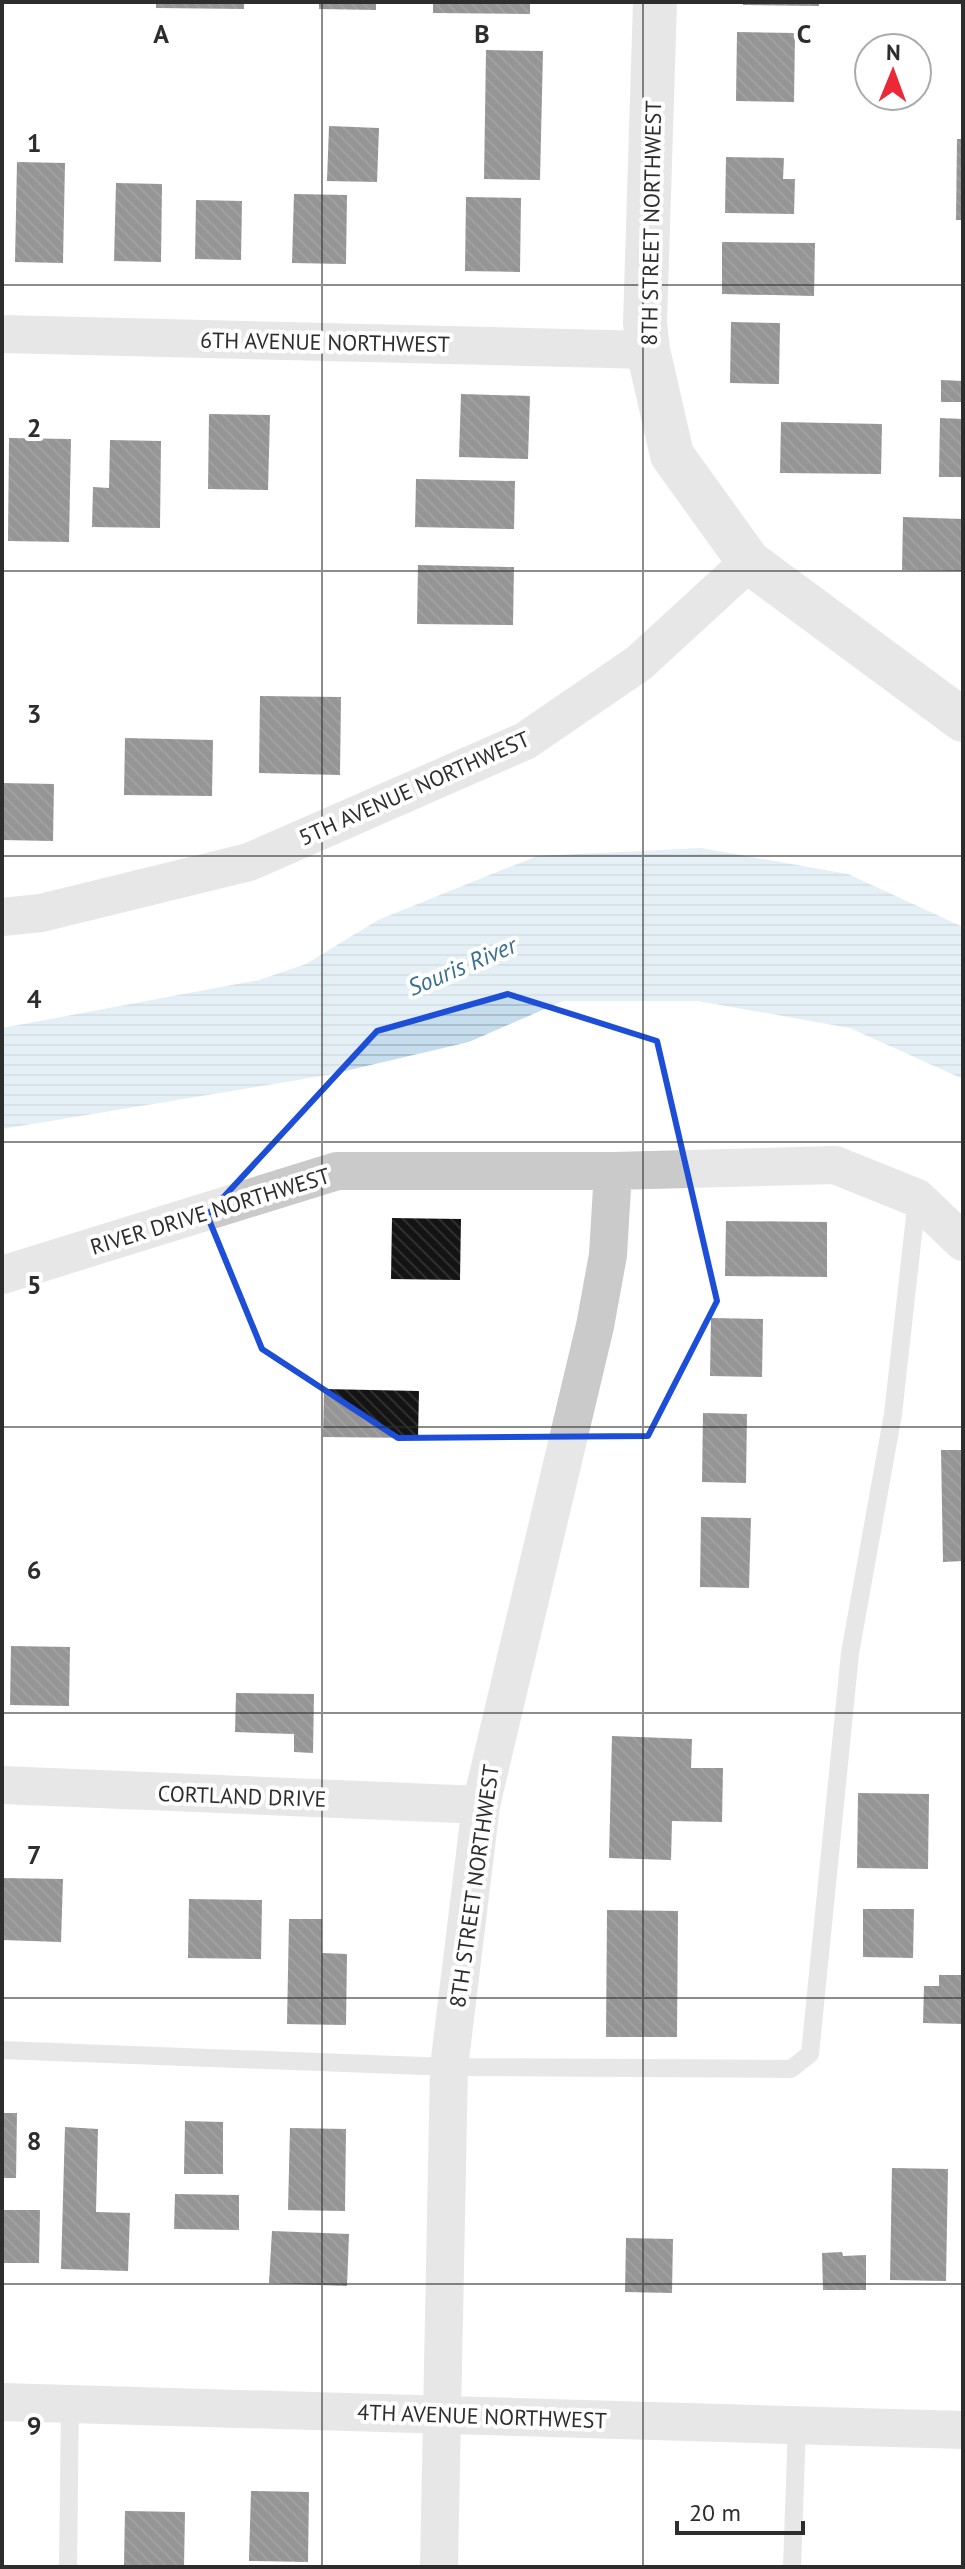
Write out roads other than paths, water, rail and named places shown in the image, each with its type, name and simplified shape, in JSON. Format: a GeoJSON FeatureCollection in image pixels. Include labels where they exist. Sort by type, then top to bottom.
{"type":"FeatureCollection","features":[{"type":"Feature","properties":{"kind":"street","name":"8TH STREET NORTHWEST"},"geometry":{"type":"LineString","coordinates":[[655,2],[645,323],[648,350],[672,455],[749,562]]}},
{"type":"Feature","properties":{"kind":"street","name":"6TH AVENUE NORTHWEST"},"geometry":{"type":"LineString","coordinates":[[2,334],[648,350]]}},
{"type":"Feature","properties":{"kind":"street"},"geometry":{"type":"LineString","coordinates":[[749,562],[963,720]]}},
{"type":"Feature","properties":{"kind":"street","name":"5TH AVENUE NORTHWEST"},"geometry":{"type":"LineString","coordinates":[[2,917],[41,913],[249,862],[525,741],[639,663],[749,562]]}},
{"type":"Feature","properties":{"kind":"street","name":"RIVER DRIVE NORTHWEST"},"geometry":{"type":"LineString","coordinates":[[2,1275],[337,1171],[613,1171],[835,1165],[917,1198]]}},
{"type":"Feature","properties":{"kind":"street","name":"8TH STREET NORTHWEST"},"geometry":{"type":"LineString","coordinates":[[439,2567],[449,2067],[481,1805],[595,1326],[608,1255],[613,1171]]}},
{"type":"Feature","properties":{"kind":"street"},"geometry":{"type":"LineString","coordinates":[[917,1198],[963,1242]]}},
{"type":"Feature","properties":{"kind":"street","name":"CORTLAND DRIVE"},"geometry":{"type":"LineString","coordinates":[[2,1785],[481,1805]]}},
{"type":"Feature","properties":{"kind":"street","name":"4TH AVENUE NORTHWEST"},"geometry":{"type":"LineString","coordinates":[[2,2402],[963,2430]]}},
{"type":"Feature","properties":{"kind":"lane"},"geometry":{"type":"LineString","coordinates":[[2,2050],[449,2067],[791,2069],[810,2054],[850,1653],[893,1414],[917,1198]]}},
{"type":"Feature","properties":{"kind":"lane"},"geometry":{"type":"LineString","coordinates":[[68,2567],[70,2404]]}},
{"type":"Feature","properties":{"kind":"lane"},"geometry":{"type":"LineString","coordinates":[[792,2567],[797,2426]]}},
{"type":"Feature","properties":{"kind":"water","name":"Souris River"},"geometry":{"type":"Polygon","coordinates":[[[701,848],[848,874],[963,927],[963,1079],[850,1028],[698,1001],[563,1001],[469,1042],[328,1075],[2,1129],[2,1028],[259,980],[306,964],[378,920],[537,856],[701,848]]]}}]}
